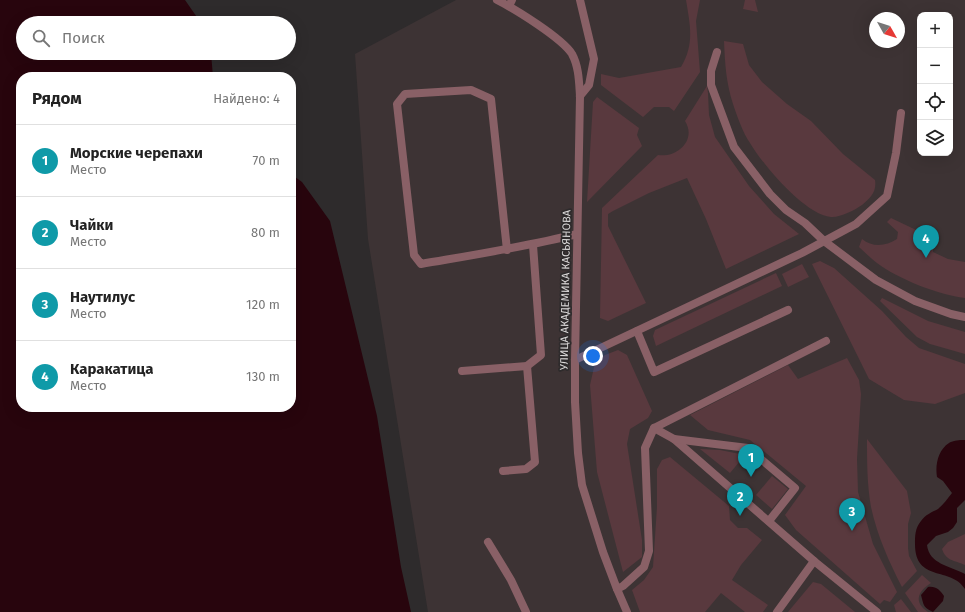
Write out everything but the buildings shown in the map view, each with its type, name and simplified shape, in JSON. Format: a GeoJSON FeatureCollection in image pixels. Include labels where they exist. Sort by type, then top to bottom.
{"type":"FeatureCollection","features":[{"type":"Feature","properties":{"kind":"street","name":"УЛИЦА АКАДЕМИКА КАСЬЯНОВА"},"geometry":{"type":"LineString","coordinates":[[497,0],[511,3],[559,40],[572,53],[579,73],[580,96],[574,360],[577,438],[582,485],[616,589],[627,612]]}},
{"type":"Feature","properties":{"kind":"street"},"geometry":{"type":"LineString","coordinates":[[580,0],[594,59],[589,85],[580,96]]}},
{"type":"Feature","properties":{"kind":"street"},"geometry":{"type":"LineString","coordinates":[[717,52],[711,71],[711,85],[734,147],[770,194],[786,210],[805,223],[824,241],[876,280],[915,302],[965,317]]}},
{"type":"Feature","properties":{"kind":"street"},"geometry":{"type":"LineString","coordinates":[[507,250],[491,99],[471,90],[405,94],[397,104],[414,255],[421,264],[507,250],[533,245],[576,234]]}},
{"type":"Feature","properties":{"kind":"street"},"geometry":{"type":"LineString","coordinates":[[574,360],[802,253],[856,224],[887,196],[896,153],[902,113]]}},
{"type":"Feature","properties":{"kind":"street"},"geometry":{"type":"LineString","coordinates":[[462,371],[527,366],[541,355],[533,245]]}},
{"type":"Feature","properties":{"kind":"street"},"geometry":{"type":"LineString","coordinates":[[637,331],[654,372],[788,310]]}},
{"type":"Feature","properties":{"kind":"street"},"geometry":{"type":"LineString","coordinates":[[616,589],[622,586],[644,567],[649,551],[645,448],[654,428],[826,341]]}},
{"type":"Feature","properties":{"kind":"street"},"geometry":{"type":"LineString","coordinates":[[503,471],[526,469],[535,462],[527,366]]}},
{"type":"Feature","properties":{"kind":"street"},"geometry":{"type":"LineString","coordinates":[[654,428],[674,439],[814,561],[877,612]]}},
{"type":"Feature","properties":{"kind":"street"},"geometry":{"type":"LineString","coordinates":[[674,439],[748,448],[790,483],[795,488],[769,521]]}},
{"type":"Feature","properties":{"kind":"street"},"geometry":{"type":"LineString","coordinates":[[488,542],[511,580],[526,612]]}},
{"type":"Feature","properties":{"kind":"street"},"geometry":{"type":"LineString","coordinates":[[777,612],[814,561]]}},
{"type":"Feature","properties":{"kind":"shaded area"},"geometry":{"type":"Polygon","coordinates":[[[0,0],[185,0],[196,16],[16,16],[16,60],[212,60],[213,72],[16,72],[16,412],[296,412],[296,178],[302,182],[330,221],[377,416],[401,567],[411,612],[0,612],[0,0]]]}},
{"type":"Feature","properties":{"kind":"shaded area"},"geometry":{"type":"Polygon","coordinates":[[[456,0],[965,0],[965,612],[428,612],[368,239],[355,54],[456,0]]]}},
{"type":"Feature","properties":{"kind":"shaded area"},"geometry":{"type":"Polygon","coordinates":[[[686,0],[700,0],[696,21],[700,72],[674,111],[669,107],[654,107],[643,117],[601,85],[601,74],[619,78],[681,67],[690,42],[690,26],[686,0]]]}},
{"type":"Feature","properties":{"kind":"shaded area"},"geometry":{"type":"Polygon","coordinates":[[[745,0],[755,0],[758,12],[743,9],[745,0]]]}},
{"type":"Feature","properties":{"kind":"shaded area"},"geometry":{"type":"Polygon","coordinates":[[[724,41],[743,44],[749,65],[762,82],[787,104],[811,121],[843,154],[875,180],[874,191],[862,205],[842,215],[834,217],[821,214],[809,208],[797,199],[774,176],[750,143],[738,119],[727,80],[724,41]]]}},
{"type":"Feature","properties":{"kind":"shaded area"},"geometry":{"type":"Polygon","coordinates":[[[707,86],[709,115],[715,137],[749,186],[774,214],[799,234],[726,269],[706,219],[687,178],[649,193],[608,214],[608,226],[646,303],[608,321],[600,318],[602,208],[658,155],[672,154],[683,146],[689,135],[685,121],[707,86]]]}},
{"type":"Feature","properties":{"kind":"shaded area"},"geometry":{"type":"Polygon","coordinates":[[[597,97],[639,128],[637,135],[642,146],[587,202],[593,102],[597,97]]]}},
{"type":"Feature","properties":{"kind":"shaded area"},"geometry":{"type":"Polygon","coordinates":[[[891,218],[933,238],[933,252],[948,259],[965,262],[965,298],[931,290],[896,275],[877,263],[859,247],[862,239],[871,244],[880,245],[897,239],[898,232],[887,222],[891,218]]]}},
{"type":"Feature","properties":{"kind":"shaded area"},"geometry":{"type":"Polygon","coordinates":[[[820,261],[834,268],[882,311],[906,337],[919,348],[965,364],[965,393],[935,404],[904,400],[869,379],[812,264],[820,261]]]}},
{"type":"Feature","properties":{"kind":"shaded area"},"geometry":{"type":"Polygon","coordinates":[[[802,264],[809,277],[788,287],[782,274],[802,264]]]}},
{"type":"Feature","properties":{"kind":"shaded area"},"geometry":{"type":"Polygon","coordinates":[[[776,273],[782,286],[656,346],[653,336],[655,330],[776,273]]]}},
{"type":"Feature","properties":{"kind":"shaded area"},"geometry":{"type":"Polygon","coordinates":[[[882,298],[928,321],[965,332],[965,354],[930,344],[917,337],[880,301],[882,298]]]}},
{"type":"Feature","properties":{"kind":"shaded area"},"geometry":{"type":"Polygon","coordinates":[[[618,350],[627,355],[652,411],[648,418],[630,429],[627,444],[642,540],[642,557],[623,572],[597,472],[590,385],[595,363],[605,355],[618,350]]]}},
{"type":"Feature","properties":{"kind":"shaded area"},"geometry":{"type":"Polygon","coordinates":[[[847,358],[859,380],[861,394],[857,459],[858,492],[873,544],[897,592],[890,602],[884,600],[880,604],[796,530],[785,515],[806,486],[750,440],[708,430],[690,415],[788,365],[798,379],[847,358]]]}},
{"type":"Feature","properties":{"kind":"shaded area"},"geometry":{"type":"Polygon","coordinates":[[[867,439],[907,491],[911,513],[908,524],[909,556],[917,571],[902,587],[884,548],[871,507],[867,464],[867,439]]]}},
{"type":"Feature","properties":{"kind":"shaded area"},"geometry":{"type":"Polygon","coordinates":[[[965,440],[965,500],[957,508],[957,522],[953,528],[948,532],[936,536],[927,545],[932,556],[941,564],[965,574],[965,589],[959,582],[927,569],[921,564],[917,556],[915,544],[916,532],[919,524],[927,515],[938,509],[952,493],[943,481],[937,477],[936,468],[938,458],[942,450],[949,443],[965,440]]]}},
{"type":"Feature","properties":{"kind":"shaded area"},"geometry":{"type":"Polygon","coordinates":[[[700,449],[720,450],[745,455],[730,473],[700,449]]]}},
{"type":"Feature","properties":{"kind":"shaded area"},"geometry":{"type":"Polygon","coordinates":[[[670,457],[729,506],[730,520],[738,528],[747,528],[762,540],[741,565],[732,580],[768,605],[763,612],[745,612],[721,593],[705,612],[640,612],[632,590],[644,580],[653,567],[657,507],[657,469],[662,460],[670,457]]]}},
{"type":"Feature","properties":{"kind":"shaded area"},"geometry":{"type":"Polygon","coordinates":[[[772,476],[788,489],[772,509],[756,495],[772,476]]]}},
{"type":"Feature","properties":{"kind":"shaded area"},"geometry":{"type":"Polygon","coordinates":[[[965,534],[965,565],[948,558],[942,549],[948,542],[965,534]]]}},
{"type":"Feature","properties":{"kind":"shaded area"},"geometry":{"type":"Polygon","coordinates":[[[922,575],[931,583],[920,593],[919,597],[920,604],[928,612],[918,612],[905,593],[922,575]]]}},
{"type":"Feature","properties":{"kind":"shaded area"},"geometry":{"type":"Polygon","coordinates":[[[813,582],[821,584],[855,612],[788,612],[813,582]]]}},
{"type":"Feature","properties":{"kind":"shaded area"},"geometry":{"type":"Polygon","coordinates":[[[928,587],[938,589],[944,596],[943,601],[933,612],[924,606],[921,595],[928,587]]]}},
{"type":"Feature","properties":{"kind":"shaded area"},"geometry":{"type":"Polygon","coordinates":[[[901,599],[911,612],[896,612],[894,605],[901,599]]]}},
{"type":"Feature","properties":{"kind":"place","name":"Каракатица"},"geometry":{"type":"Point","coordinates":[926,258]}},
{"type":"Feature","properties":{"kind":"place","name":"Морские черепахи"},"geometry":{"type":"Point","coordinates":[751,477]}},
{"type":"Feature","properties":{"kind":"place","name":"Чайки"},"geometry":{"type":"Point","coordinates":[740,516]}},
{"type":"Feature","properties":{"kind":"place","name":"Наутилус"},"geometry":{"type":"Point","coordinates":[852,531]}}]}
